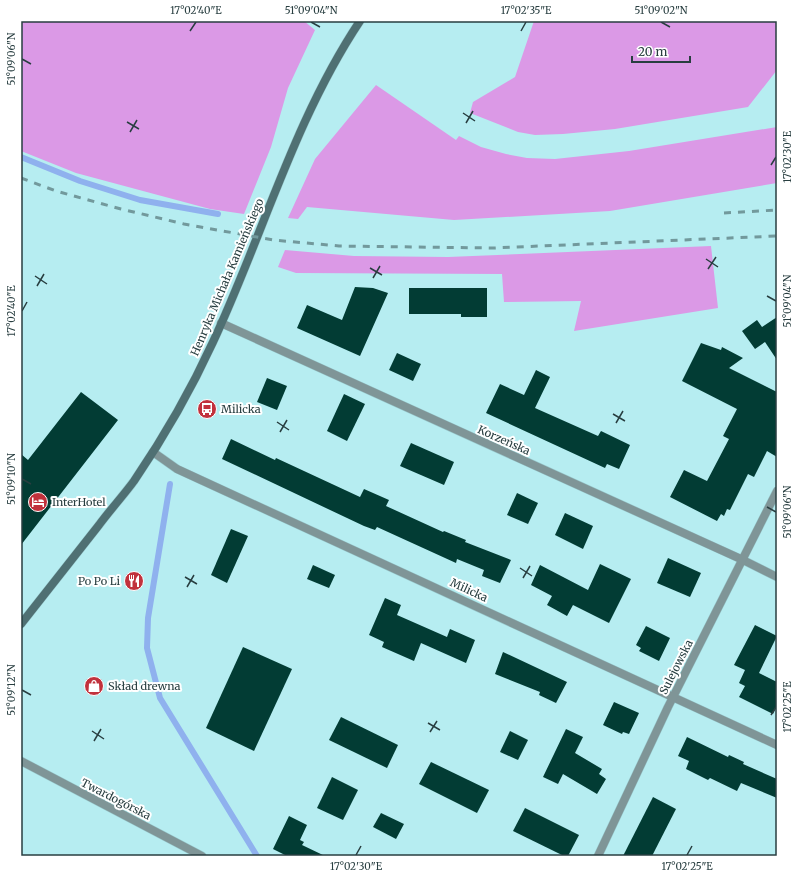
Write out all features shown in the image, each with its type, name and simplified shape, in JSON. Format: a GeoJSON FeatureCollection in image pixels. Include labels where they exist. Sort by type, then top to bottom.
{"type":"FeatureCollection","features":[{"type":"Feature","properties":{"kind":"street","name":"Henryka Michała Kamieńskiego"},"geometry":{"type":"LineString","coordinates":[[22,621],[132,483],[153,452],[190,388],[240,282],[286,163],[345,43],[360,21]]}},
{"type":"Feature","properties":{"kind":"street","name":"Korzeńska"},"geometry":{"type":"LineString","coordinates":[[221,323],[743,560],[777,577]]}},
{"type":"Feature","properties":{"kind":"street","name":"Milicka"},"geometry":{"type":"LineString","coordinates":[[153,452],[177,469],[777,745]]}},
{"type":"Feature","properties":{"kind":"street","name":"Sulejowska"},"geometry":{"type":"LineString","coordinates":[[598,856],[673,697],[777,491]]}},
{"type":"Feature","properties":{"kind":"street","name":"Twardogórska"},"geometry":{"type":"LineString","coordinates":[[21,762],[202,856]]}},
{"type":"Feature","properties":{"kind":"shaded area"},"geometry":{"type":"Polygon","coordinates":[[[21,21],[304,21],[315,30],[288,88],[271,147],[244,214],[210,209],[76,173],[21,151],[21,21]]]}},
{"type":"Feature","properties":{"kind":"shaded area"},"geometry":{"type":"Polygon","coordinates":[[[534,21],[777,21],[777,70],[748,107],[615,129],[535,135],[518,132],[470,113],[473,102],[515,77],[534,21]]]}},
{"type":"Feature","properties":{"kind":"shaded area"},"geometry":{"type":"Polygon","coordinates":[[[376,85],[456,140],[459,136],[481,147],[527,158],[555,159],[629,151],[777,127],[777,183],[610,211],[454,220],[307,207],[298,219],[288,218],[315,159],[376,85]]]}},
{"type":"Feature","properties":{"kind":"shaded area"},"geometry":{"type":"Polygon","coordinates":[[[711,246],[718,308],[574,331],[581,301],[504,302],[502,274],[296,273],[278,267],[285,250],[354,256],[448,257],[711,246]]]}},
{"type":"Feature","properties":{"kind":"building"},"geometry":{"type":"Polygon","coordinates":[[[355,287],[373,288],[388,293],[360,356],[297,328],[307,305],[342,320],[355,287]]]}},
{"type":"Feature","properties":{"kind":"building"},"geometry":{"type":"Polygon","coordinates":[[[409,288],[487,288],[487,317],[461,317],[461,314],[409,314],[409,288]]]}},
{"type":"Feature","properties":{"kind":"building"},"geometry":{"type":"Polygon","coordinates":[[[777,317],[777,360],[765,342],[755,349],[742,331],[757,320],[762,327],[777,317]]]}},
{"type":"Feature","properties":{"kind":"building"},"geometry":{"type":"Polygon","coordinates":[[[701,343],[721,350],[722,347],[743,358],[729,368],[777,392],[777,457],[767,451],[754,477],[748,474],[730,510],[727,509],[724,516],[721,514],[717,521],[670,497],[684,470],[707,481],[729,439],[723,436],[737,409],[682,381],[701,343]]]}},
{"type":"Feature","properties":{"kind":"building"},"geometry":{"type":"Polygon","coordinates":[[[397,353],[421,364],[413,381],[389,370],[397,353]]]}},
{"type":"Feature","properties":{"kind":"building"},"geometry":{"type":"Polygon","coordinates":[[[536,370],[550,377],[535,408],[598,436],[601,431],[630,445],[619,469],[607,464],[605,468],[486,413],[500,384],[524,395],[536,370]]]}},
{"type":"Feature","properties":{"kind":"building"},"geometry":{"type":"Polygon","coordinates":[[[267,378],[287,386],[277,410],[257,402],[267,378]]]}},
{"type":"Feature","properties":{"kind":"building","name":"InterHotel"},"geometry":{"type":"Polygon","coordinates":[[[81,392],[118,420],[21,545],[21,454],[28,460],[81,392]]]}},
{"type":"Feature","properties":{"kind":"building"},"geometry":{"type":"Polygon","coordinates":[[[344,394],[365,404],[347,441],[327,431],[344,394]]]}},
{"type":"Feature","properties":{"kind":"building"},"geometry":{"type":"Polygon","coordinates":[[[231,439],[360,497],[364,489],[389,500],[386,506],[443,532],[444,531],[466,540],[465,542],[511,560],[500,583],[482,576],[484,570],[457,559],[456,563],[377,527],[375,530],[364,526],[222,459],[231,439]]]}},
{"type":"Feature","properties":{"kind":"building"},"geometry":{"type":"Polygon","coordinates":[[[411,443],[454,462],[444,485],[400,466],[411,443]]]}},
{"type":"Feature","properties":{"kind":"building"},"geometry":{"type":"Polygon","coordinates":[[[517,493],[538,503],[528,524],[507,515],[517,493]]]}},
{"type":"Feature","properties":{"kind":"building"},"geometry":{"type":"Polygon","coordinates":[[[565,513],[593,526],[583,549],[555,535],[565,513]]]}},
{"type":"Feature","properties":{"kind":"building"},"geometry":{"type":"Polygon","coordinates":[[[231,529],[248,536],[227,583],[211,575],[231,529]]]}},
{"type":"Feature","properties":{"kind":"building"},"geometry":{"type":"Polygon","coordinates":[[[668,558],[701,573],[690,597],[657,583],[668,558]]]}},
{"type":"Feature","properties":{"kind":"building"},"geometry":{"type":"Polygon","coordinates":[[[600,564],[631,579],[609,623],[573,605],[567,616],[547,605],[552,596],[531,585],[540,565],[588,590],[600,564]]]}},
{"type":"Feature","properties":{"kind":"building"},"geometry":{"type":"Polygon","coordinates":[[[313,565],[335,575],[329,588],[307,579],[313,565]]]}},
{"type":"Feature","properties":{"kind":"building"},"geometry":{"type":"Polygon","coordinates":[[[385,598],[401,605],[397,615],[447,637],[450,629],[475,640],[466,663],[421,643],[414,661],[382,647],[384,642],[369,635],[385,598]]]}},
{"type":"Feature","properties":{"kind":"building"},"geometry":{"type":"Polygon","coordinates":[[[755,625],[777,636],[759,673],[777,682],[777,706],[773,714],[739,697],[745,686],[739,683],[745,670],[734,665],[755,625]]]}},
{"type":"Feature","properties":{"kind":"building"},"geometry":{"type":"Polygon","coordinates":[[[646,626],[670,638],[659,661],[639,651],[641,648],[636,645],[646,626]]]}},
{"type":"Feature","properties":{"kind":"building"},"geometry":{"type":"Polygon","coordinates":[[[243,647],[292,669],[254,751],[206,728],[243,647]]]}},
{"type":"Feature","properties":{"kind":"building"},"geometry":{"type":"Polygon","coordinates":[[[503,652],[567,682],[556,703],[539,695],[540,692],[495,674],[503,652]]]}},
{"type":"Feature","properties":{"kind":"building"},"geometry":{"type":"Polygon","coordinates":[[[614,702],[639,713],[629,734],[623,732],[622,734],[603,725],[614,702]]]}},
{"type":"Feature","properties":{"kind":"building"},"geometry":{"type":"Polygon","coordinates":[[[341,717],[398,745],[387,768],[329,740],[341,717]]]}},
{"type":"Feature","properties":{"kind":"building"},"geometry":{"type":"Polygon","coordinates":[[[566,729],[583,737],[575,753],[602,769],[599,774],[606,779],[597,794],[563,774],[558,784],[543,777],[566,729]]]}},
{"type":"Feature","properties":{"kind":"building"},"geometry":{"type":"Polygon","coordinates":[[[510,731],[528,740],[518,760],[500,752],[510,731]]]}},
{"type":"Feature","properties":{"kind":"building"},"geometry":{"type":"Polygon","coordinates":[[[687,737],[728,757],[729,755],[744,762],[743,764],[777,779],[777,798],[741,783],[737,791],[710,778],[708,780],[686,769],[689,761],[678,756],[687,737]]]}},
{"type":"Feature","properties":{"kind":"building"},"geometry":{"type":"Polygon","coordinates":[[[431,762],[489,790],[477,813],[419,784],[431,762]]]}},
{"type":"Feature","properties":{"kind":"building"},"geometry":{"type":"Polygon","coordinates":[[[332,777],[358,790],[343,820],[317,808],[332,777]]]}},
{"type":"Feature","properties":{"kind":"building"},"geometry":{"type":"Polygon","coordinates":[[[653,797],[676,809],[652,856],[623,856],[653,797]]]}},
{"type":"Feature","properties":{"kind":"building"},"geometry":{"type":"Polygon","coordinates":[[[525,808],[579,835],[568,856],[564,856],[513,831],[525,808]]]}},
{"type":"Feature","properties":{"kind":"building"},"geometry":{"type":"Polygon","coordinates":[[[381,813],[404,824],[396,839],[373,827],[381,813]]]}},
{"type":"Feature","properties":{"kind":"building"},"geometry":{"type":"Polygon","coordinates":[[[289,816],[307,825],[300,840],[304,842],[302,845],[325,856],[287,856],[273,849],[289,816]]]}},
{"type":"Feature","properties":{"kind":"waterway"},"geometry":{"type":"LineString","coordinates":[[21,157],[80,181],[140,200],[218,214]]}},
{"type":"Feature","properties":{"kind":"waterway"},"geometry":{"type":"LineString","coordinates":[[170,484],[148,618],[147,648],[160,698],[257,856]]}},
{"type":"Feature","properties":{"kind":"railway"},"geometry":{"type":"LineString","coordinates":[[21,178],[56,191],[121,209],[184,224],[273,240],[339,246],[493,248],[777,236]]}},
{"type":"Feature","properties":{"kind":"railway"},"geometry":{"type":"LineString","coordinates":[[724,213],[777,210]]}},
{"type":"Feature","properties":{"kind":"place","name":"Milicka"},"geometry":{"type":"Point","coordinates":[207,409]}},
{"type":"Feature","properties":{"kind":"place","name":"InterHotel"},"geometry":{"type":"Point","coordinates":[38,502]}},
{"type":"Feature","properties":{"kind":"place","name":"Po Po Li"},"geometry":{"type":"Point","coordinates":[134,581]}},
{"type":"Feature","properties":{"kind":"place","name":"Skład drewna"},"geometry":{"type":"Point","coordinates":[94,686]}}]}
